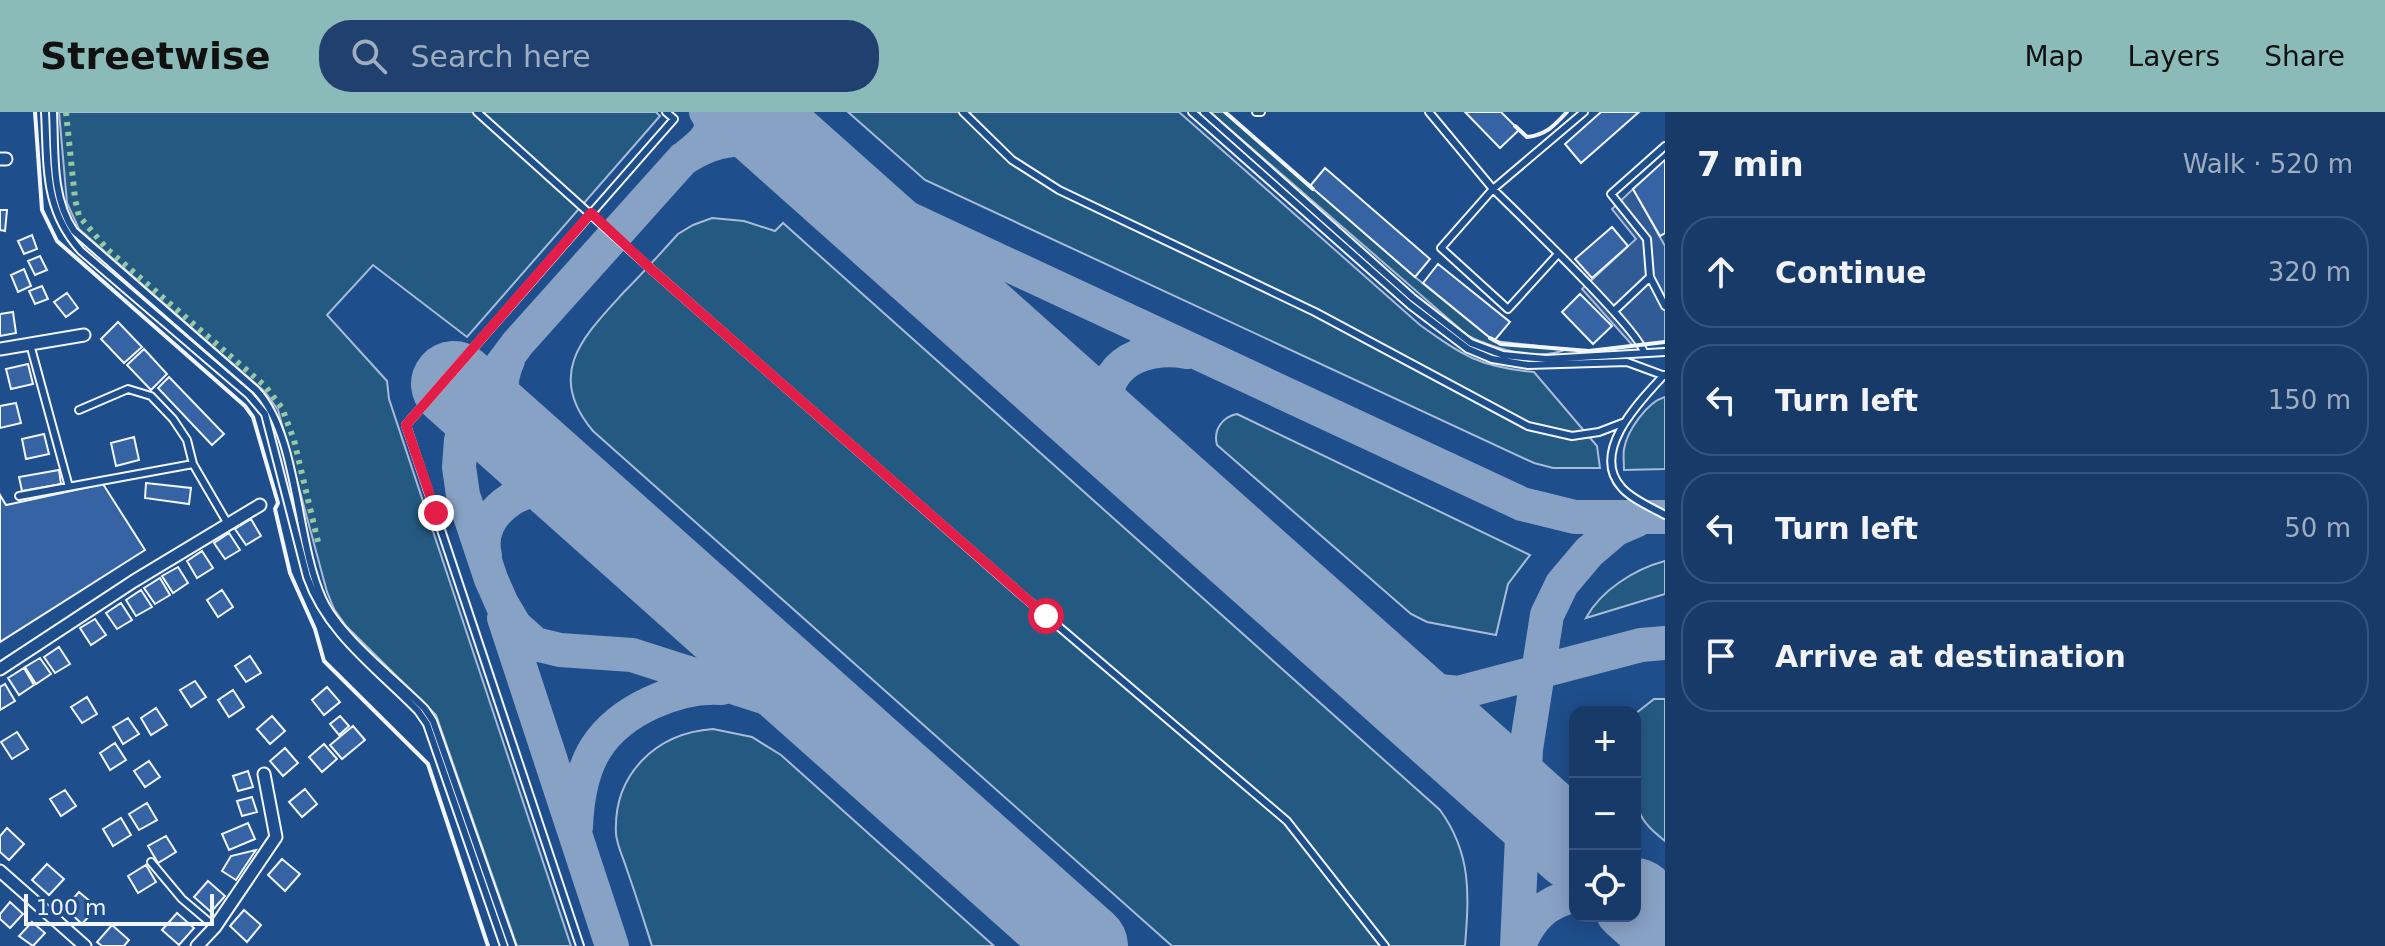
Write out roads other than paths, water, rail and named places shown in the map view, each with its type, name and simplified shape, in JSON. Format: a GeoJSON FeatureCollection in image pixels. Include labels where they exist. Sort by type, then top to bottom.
{"type":"FeatureCollection","features":[{"type":"Feature","properties":{"kind":"street"},"geometry":{"type":"LineString","coordinates":[[0,349],[84,335]]}},
{"type":"Feature","properties":{"kind":"street"},"geometry":{"type":"LineString","coordinates":[[0,669],[260,505]]}},
{"type":"Feature","properties":{"kind":"street"},"geometry":{"type":"LineString","coordinates":[[197,946],[215,927],[276,837],[264,774]]}},
{"type":"Feature","properties":{"kind":"street"},"geometry":{"type":"LineString","coordinates":[[0,871],[85,946]]}},
{"type":"Feature","properties":{"kind":"lane"},"geometry":{"type":"LineString","coordinates":[[45,112],[50,193],[66,234],[81,251],[249,395],[265,414],[307,577],[317,601],[339,633],[418,711],[427,724],[504,946]]}},
{"type":"Feature","properties":{"kind":"lane"},"geometry":{"type":"LineString","coordinates":[[53,112],[58,194],[64,214],[74,231],[256,390],[272,410],[321,597],[330,613],[352,638],[431,716],[512,946]]}},
{"type":"Feature","properties":{"kind":"lane"},"geometry":{"type":"LineString","coordinates":[[477,112],[1024,597],[1287,821],[1385,946]]}},
{"type":"Feature","properties":{"kind":"lane"},"geometry":{"type":"LineString","coordinates":[[580,946],[406,425],[674,119],[666,112]]}},
{"type":"Feature","properties":{"kind":"lane"},"geometry":{"type":"LineString","coordinates":[[963,112],[1012,160],[1059,190],[1315,312],[1528,426],[1550,433],[1578,436],[1625,422]]}},
{"type":"Feature","properties":{"kind":"lane"},"geometry":{"type":"LineString","coordinates":[[1192,112],[1401,298],[1468,349],[1492,359],[1528,365],[1627,362],[1664,376],[1625,422],[1613,450],[1611,469],[1625,492],[1665,515]]}},
{"type":"Feature","properties":{"kind":"lane"},"geometry":{"type":"LineString","coordinates":[[1204,112],[1413,298],[1471,343],[1495,353],[1538,359],[1665,352]]}},
{"type":"Feature","properties":{"kind":"lane"},"geometry":{"type":"LineString","coordinates":[[1429,112],[1493,189],[1614,311],[1643,345],[1644,353]]}},
{"type":"Feature","properties":{"kind":"lane"},"geometry":{"type":"LineString","coordinates":[[1558,254],[1508,309],[1441,248],[1493,189],[1584,112]]}},
{"type":"Feature","properties":{"kind":"lane"},"geometry":{"type":"LineString","coordinates":[[1665,146],[1611,194],[1647,239],[1650,277],[1665,306]]}},
{"type":"Feature","properties":{"kind":"lane"},"geometry":{"type":"LineString","coordinates":[[1614,311],[1650,277]]}},
{"type":"Feature","properties":{"kind":"lane"},"geometry":{"type":"LineString","coordinates":[[30,344],[69,487]]}},
{"type":"Feature","properties":{"kind":"lane"},"geometry":{"type":"LineString","coordinates":[[79,410],[128,389],[151,396],[173,419],[187,440],[193,464],[228,524]]}},
{"type":"Feature","properties":{"kind":"lane"},"geometry":{"type":"LineString","coordinates":[[19,496],[193,464]]}},
{"type":"Feature","properties":{"kind":"lane"},"geometry":{"type":"LineString","coordinates":[[151,862],[182,899],[215,927]]}}]}
